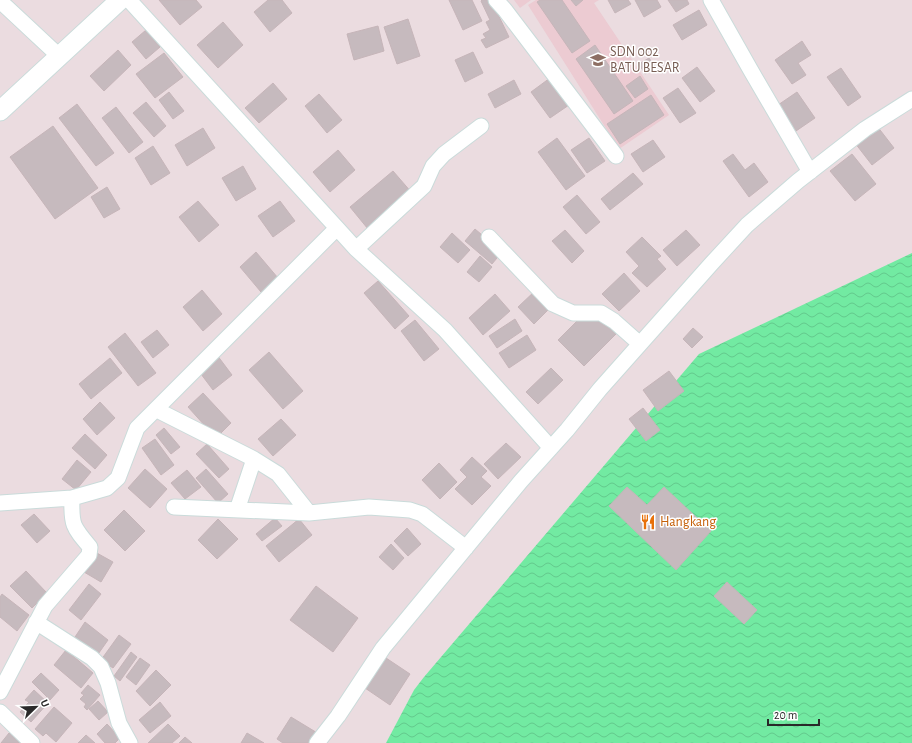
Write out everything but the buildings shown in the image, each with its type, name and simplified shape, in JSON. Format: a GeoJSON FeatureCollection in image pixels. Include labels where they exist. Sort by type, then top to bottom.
{"type":"FeatureCollection","features":[{"type":"Feature","properties":{"kind":"street"},"geometry":{"type":"LineString","coordinates":[[0,111],[120,0]]}},
{"type":"Feature","properties":{"kind":"street"},"geometry":{"type":"LineString","coordinates":[[129,0],[356,249],[445,330],[551,448]]}},
{"type":"Feature","properties":{"kind":"street"},"geometry":{"type":"LineString","coordinates":[[496,0],[616,156]]}},
{"type":"Feature","properties":{"kind":"street"},"geometry":{"type":"LineString","coordinates":[[711,0],[810,172]]}},
{"type":"Feature","properties":{"kind":"street"},"geometry":{"type":"LineString","coordinates":[[0,1],[59,56]]}},
{"type":"Feature","properties":{"kind":"street"},"geometry":{"type":"LineString","coordinates":[[318,743],[338,716],[383,648],[551,448],[712,263],[748,226],[810,172],[865,129],[912,99]]}},
{"type":"Feature","properties":{"kind":"street"},"geometry":{"type":"LineString","coordinates":[[356,249],[424,186],[433,166],[444,154],[481,126]]}},
{"type":"Feature","properties":{"kind":"street"},"geometry":{"type":"LineString","coordinates":[[0,503],[72,498],[107,488],[118,478],[137,428],[157,410],[337,228]]}},
{"type":"Feature","properties":{"kind":"street"},"geometry":{"type":"LineString","coordinates":[[488,237],[553,304],[573,313],[601,313],[614,321],[640,344]]}},
{"type":"Feature","properties":{"kind":"street"},"geometry":{"type":"LineString","coordinates":[[157,410],[254,459],[278,474],[309,513]]}},
{"type":"Feature","properties":{"kind":"street"},"geometry":{"type":"LineString","coordinates":[[237,510],[254,459]]}},
{"type":"Feature","properties":{"kind":"street"},"geometry":{"type":"LineString","coordinates":[[0,692],[45,606],[90,555],[90,547],[76,530],[72,516],[72,498]]}},
{"type":"Feature","properties":{"kind":"street"},"geometry":{"type":"LineString","coordinates":[[174,507],[309,513],[369,507],[410,510],[422,514],[466,548]]}},
{"type":"Feature","properties":{"kind":"street"},"geometry":{"type":"LineString","coordinates":[[36,622],[92,658],[101,667],[108,683],[119,723],[130,743]]}},
{"type":"Feature","properties":{"kind":"street"},"geometry":{"type":"LineString","coordinates":[[0,712],[32,743]]}},
{"type":"Feature","properties":{"kind":"shaded area"},"geometry":{"type":"Polygon","coordinates":[[[514,0],[531,0],[520,8],[514,0]]]}},
{"type":"Feature","properties":{"kind":"shaded area","name":"SDN 002 BATU BESAR"},"geometry":{"type":"Polygon","coordinates":[[[536,0],[599,0],[594,3],[669,115],[619,149],[528,5],[536,0]]]}},
{"type":"Feature","properties":{"kind":"water"},"geometry":{"type":"Polygon","coordinates":[[[912,253],[912,743],[386,743],[414,690],[424,677],[699,354],[912,253]]]}},
{"type":"Feature","properties":{"kind":"place","name":"SDN 002 BATU BESAR"},"geometry":{"type":"Point","coordinates":[598,60]}},
{"type":"Feature","properties":{"kind":"place","name":"Hangkang"},"geometry":{"type":"Point","coordinates":[648,522]}}]}
